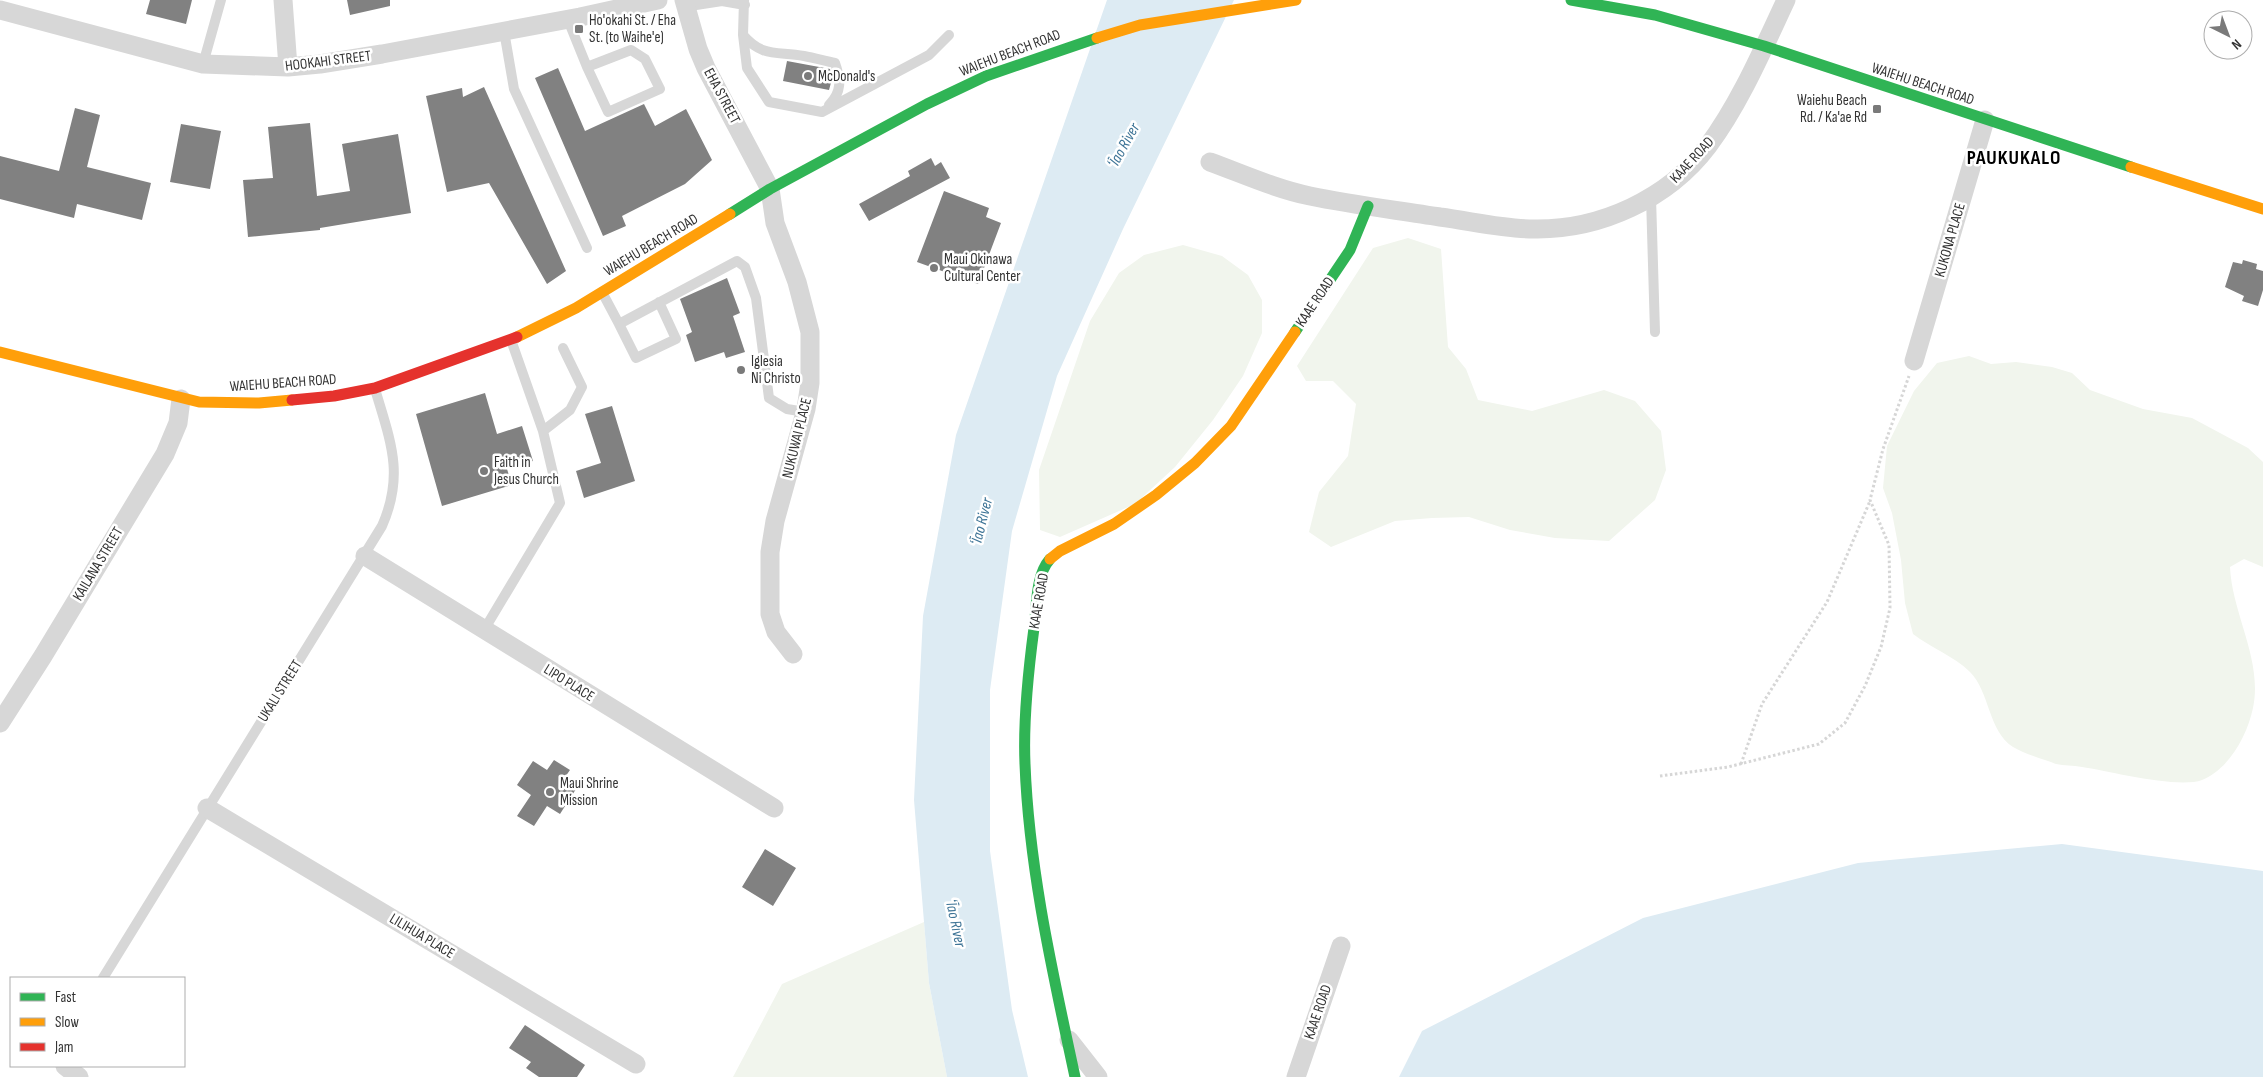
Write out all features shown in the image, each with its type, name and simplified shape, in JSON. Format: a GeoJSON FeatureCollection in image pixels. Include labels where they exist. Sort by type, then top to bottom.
{"type":"FeatureCollection","features":[{"type":"Feature","properties":{"kind":"street"},"geometry":{"type":"LineString","coordinates":[[283,0],[288,67]]}},
{"type":"Feature","properties":{"kind":"street","name":"HOOKAHI STREET"},"geometry":{"type":"LineString","coordinates":[[0,10],[203,64],[288,67],[355,58],[568,20],[658,0]]}},
{"type":"Feature","properties":{"kind":"street","name":"EHA STREET"},"geometry":{"type":"LineString","coordinates":[[684,0],[698,49],[706,68],[770,188]]}},
{"type":"Feature","properties":{"kind":"street","name":"WAIEHU BEACH ROAD"},"geometry":{"type":"LineString","coordinates":[[0,352],[199,402],[259,403],[334,396],[374,388],[511,339],[576,308],[770,188],[879,129],[978,80],[1068,47],[1140,25],[1296,0]]}},
{"type":"Feature","properties":{"kind":"street","name":"WAIEHU BEACH ROAD"},"geometry":{"type":"LineString","coordinates":[[1571,0],[1655,15],[1764,46],[1985,120],[2263,209]]}},
{"type":"Feature","properties":{"kind":"street","name":"KAAE ROAD"},"geometry":{"type":"LineString","coordinates":[[1210,162],[1277,187],[1310,196],[1368,206],[1534,230],[1558,228],[1599,220],[1652,197],[1672,182],[1707,147],[1721,127],[1786,0]]}},
{"type":"Feature","properties":{"kind":"street","name":"KUKONA PLACE"},"geometry":{"type":"LineString","coordinates":[[1914,361],[1985,120]]}},
{"type":"Feature","properties":{"kind":"street","name":"NUKUWAI PLACE"},"geometry":{"type":"LineString","coordinates":[[770,188],[775,223],[797,282],[810,332],[810,383],[805,412],[775,521],[770,552],[770,614],[781,640],[793,654]]}},
{"type":"Feature","properties":{"kind":"street","name":"KAAE ROAD"},"geometry":{"type":"LineString","coordinates":[[1075,1077],[1032,856],[1025,762],[1028,668],[1041,575],[1048,561],[1060,551],[1114,524],[1156,495],[1195,463],[1230,426],[1350,250],[1368,206]]}},
{"type":"Feature","properties":{"kind":"street","name":"KAILANA STREET"},"geometry":{"type":"LineString","coordinates":[[0,723],[43,656],[165,454],[178,423],[181,399]]}},
{"type":"Feature","properties":{"kind":"street","name":"LIPO PLACE"},"geometry":{"type":"LineString","coordinates":[[365,556],[774,808]]}},
{"type":"Feature","properties":{"kind":"street","name":"LILIHUA PLACE"},"geometry":{"type":"LineString","coordinates":[[207,808],[636,1064]]}},
{"type":"Feature","properties":{"kind":"street","name":"KAAE ROAD"},"geometry":{"type":"LineString","coordinates":[[1296,1077],[1341,946]]}},
{"type":"Feature","properties":{"kind":"street","name":"KAAE ROAD"},"geometry":{"type":"LineString","coordinates":[[1066,1037],[1098,1077]]}},
{"type":"Feature","properties":{"kind":"street"},"geometry":{"type":"LineString","coordinates":[[67,1067],[80,1077]]}},
{"type":"Feature","properties":{"kind":"lane"},"geometry":{"type":"LineString","coordinates":[[203,64],[221,0]]}},
{"type":"Feature","properties":{"kind":"lane"},"geometry":{"type":"LineString","coordinates":[[690,0],[696,5],[722,1],[744,3],[743,35],[747,68],[769,102],[822,112],[929,56],[949,36]]}},
{"type":"Feature","properties":{"kind":"lane"},"geometry":{"type":"LineString","coordinates":[[568,20],[587,67],[608,112],[660,89],[645,59],[631,50],[587,67]]}},
{"type":"Feature","properties":{"kind":"lane"},"geometry":{"type":"LineString","coordinates":[[504,31],[514,89],[586,248]]}},
{"type":"Feature","properties":{"kind":"lane"},"geometry":{"type":"LineString","coordinates":[[743,35],[752,46],[765,52],[803,56],[835,63],[841,78],[837,97],[822,112]]}},
{"type":"Feature","properties":{"kind":"lane"},"geometry":{"type":"LineString","coordinates":[[1652,197],[1651,256],[1655,332]]}},
{"type":"Feature","properties":{"kind":"lane"},"geometry":{"type":"LineString","coordinates":[[619,324],[737,260],[746,267],[756,298],[769,398],[787,409],[805,412]]}},
{"type":"Feature","properties":{"kind":"lane"},"geometry":{"type":"LineString","coordinates":[[602,292],[636,358],[676,339],[659,302]]}},
{"type":"Feature","properties":{"kind":"lane"},"geometry":{"type":"LineString","coordinates":[[484,630],[560,503],[542,430],[511,339]]}},
{"type":"Feature","properties":{"kind":"lane"},"geometry":{"type":"LineString","coordinates":[[542,430],[570,410],[582,387],[563,348]]}},
{"type":"Feature","properties":{"kind":"lane","name":"UKALI STREET"},"geometry":{"type":"LineString","coordinates":[[104,977],[326,615],[373,544],[390,507],[395,484],[394,463],[374,388]]}},
{"type":"Feature","properties":{"kind":"path"},"geometry":{"type":"LineString","coordinates":[[1741,764],[1762,704],[1827,602],[1870,500],[1883,449],[1914,361]]}},
{"type":"Feature","properties":{"kind":"path"},"geometry":{"type":"LineString","coordinates":[[1660,776],[1741,764],[1819,744],[1846,723],[1865,686],[1881,646],[1890,608],[1889,544],[1870,500]]}},
{"type":"Feature","properties":{"kind":"shaded area"},"geometry":{"type":"Polygon","coordinates":[[[1408,238],[1441,249],[1448,347],[1466,369],[1478,400],[1532,411],[1604,390],[1635,401],[1661,431],[1666,470],[1655,500],[1609,541],[1555,538],[1510,530],[1469,517],[1395,521],[1331,547],[1309,532],[1319,492],[1348,456],[1356,404],[1333,381],[1306,381],[1297,366],[1373,248],[1408,238]]]}},
{"type":"Feature","properties":{"kind":"shaded area"},"geometry":{"type":"Polygon","coordinates":[[[1183,245],[1222,256],[1248,275],[1262,300],[1262,333],[1243,376],[1213,420],[1175,467],[1135,504],[1060,537],[1040,530],[1039,470],[1090,321],[1119,273],[1144,255],[1183,245]]]}},
{"type":"Feature","properties":{"kind":"shaded area"},"geometry":{"type":"Polygon","coordinates":[[[1969,356],[1991,364],[2016,362],[2052,367],[2072,373],[2090,390],[2143,409],[2192,418],[2248,448],[2263,462],[2263,567],[2244,559],[2230,567],[2232,585],[2254,672],[2253,708],[2246,730],[2235,750],[2221,768],[2212,775],[2202,780],[2191,782],[2161,781],[2079,766],[2056,764],[2018,750],[2005,740],[1999,731],[1982,690],[1970,672],[1957,661],[1913,634],[1905,603],[1901,560],[1892,513],[1883,488],[1887,446],[1914,391],[1937,363],[1969,356]]]}},
{"type":"Feature","properties":{"kind":"shaded area"},"geometry":{"type":"Polygon","coordinates":[[[924,922],[929,983],[947,1077],[733,1077],[782,984],[924,922]]]}},
{"type":"Feature","properties":{"kind":"water","name":"ʻĪao River"},"geometry":{"type":"Polygon","coordinates":[[[1107,0],[1234,0],[1123,229],[1057,376],[1012,531],[990,690],[990,851],[1012,1010],[1028,1077],[947,1077],[929,983],[914,800],[923,616],[956,435],[1107,0]]]}},
{"type":"Feature","properties":{"kind":"water"},"geometry":{"type":"Polygon","coordinates":[[[2062,844],[2263,871],[2263,1077],[1399,1077],[1422,1031],[1643,918],[1858,863],[2062,844]]]}},
{"type":"Feature","properties":{"kind":"building"},"geometry":{"type":"Polygon","coordinates":[[[150,0],[192,0],[186,24],[146,14],[150,0]]]}},
{"type":"Feature","properties":{"kind":"building"},"geometry":{"type":"Polygon","coordinates":[[[347,0],[390,0],[390,6],[350,15],[347,0]]]}},
{"type":"Feature","properties":{"kind":"building","name":"McDonald's"},"geometry":{"type":"Polygon","coordinates":[[[787,61],[830,69],[832,79],[829,90],[783,81],[787,61]]]}},
{"type":"Feature","properties":{"kind":"building"},"geometry":{"type":"Polygon","coordinates":[[[558,68],[585,131],[644,104],[655,126],[686,109],[712,160],[685,184],[622,216],[626,226],[603,236],[535,78],[558,68]]]}},
{"type":"Feature","properties":{"kind":"building"},"geometry":{"type":"Polygon","coordinates":[[[484,87],[566,271],[547,284],[489,183],[447,192],[426,96],[462,88],[463,97],[484,87]]]}},
{"type":"Feature","properties":{"kind":"building"},"geometry":{"type":"Polygon","coordinates":[[[75,108],[100,115],[87,167],[151,183],[142,220],[77,204],[74,218],[0,199],[0,156],[59,171],[75,108]]]}},
{"type":"Feature","properties":{"kind":"building"},"geometry":{"type":"Polygon","coordinates":[[[310,123],[317,196],[350,191],[342,144],[398,134],[411,213],[320,228],[320,230],[248,237],[243,180],[273,178],[268,127],[310,123]]]}},
{"type":"Feature","properties":{"kind":"building"},"geometry":{"type":"Polygon","coordinates":[[[181,124],[221,131],[210,189],[170,182],[181,124]]]}},
{"type":"Feature","properties":{"kind":"building"},"geometry":{"type":"Polygon","coordinates":[[[931,158],[935,166],[941,162],[950,178],[869,221],[859,204],[910,176],[908,171],[931,158]]]}},
{"type":"Feature","properties":{"kind":"building"},"geometry":{"type":"Polygon","coordinates":[[[944,191],[989,208],[986,217],[1001,223],[978,284],[917,262],[944,191]]]}},
{"type":"Feature","properties":{"kind":"building"},"geometry":{"type":"Polygon","coordinates":[[[2243,260],[2257,264],[2256,269],[2263,271],[2263,290],[2258,306],[2242,301],[2244,296],[2225,287],[2233,262],[2242,264],[2243,260]]]}},
{"type":"Feature","properties":{"kind":"building"},"geometry":{"type":"Polygon","coordinates":[[[727,278],[740,313],[733,316],[745,352],[726,358],[724,352],[695,362],[686,335],[692,332],[680,299],[727,278]]]}},
{"type":"Feature","properties":{"kind":"building"},"geometry":{"type":"Polygon","coordinates":[[[485,393],[497,434],[522,426],[533,461],[507,469],[512,485],[442,506],[416,414],[485,393]]]}},
{"type":"Feature","properties":{"kind":"building"},"geometry":{"type":"Polygon","coordinates":[[[612,406],[635,481],[584,498],[576,471],[601,463],[585,414],[612,406]]]}},
{"type":"Feature","properties":{"kind":"building","name":"Maui Shrine Mission"},"geometry":{"type":"Polygon","coordinates":[[[554,760],[570,770],[563,780],[576,789],[560,814],[547,806],[534,826],[517,816],[531,795],[517,785],[533,761],[547,770],[554,760]]]}},
{"type":"Feature","properties":{"kind":"building"},"geometry":{"type":"Polygon","coordinates":[[[765,849],[796,868],[773,906],[742,887],[765,849]]]}},
{"type":"Feature","properties":{"kind":"building"},"geometry":{"type":"Polygon","coordinates":[[[525,1025],[585,1065],[577,1077],[539,1077],[526,1068],[531,1062],[509,1048],[525,1025]]]}},
{"type":"Feature","properties":{"kind":"traffic: fast"},"geometry":{"type":"LineString","coordinates":[[1571,0],[1655,15],[1764,46],[2131,167]]}},
{"type":"Feature","properties":{"kind":"traffic: fast"},"geometry":{"type":"LineString","coordinates":[[730,214],[770,189],[927,104],[986,76],[1097,38]]}},
{"type":"Feature","properties":{"kind":"traffic: fast"},"geometry":{"type":"LineString","coordinates":[[1295,332],[1350,250],[1368,206]]}},
{"type":"Feature","properties":{"kind":"traffic: fast"},"geometry":{"type":"LineString","coordinates":[[1050,559],[1045,566],[1039,583],[1026,696],[1025,764],[1031,843],[1043,922],[1075,1077]]}},
{"type":"Feature","properties":{"kind":"traffic: slow"},"geometry":{"type":"LineString","coordinates":[[1097,38],[1140,25],[1296,0]]}},
{"type":"Feature","properties":{"kind":"traffic: slow"},"geometry":{"type":"LineString","coordinates":[[2131,167],[2263,209]]}},
{"type":"Feature","properties":{"kind":"traffic: slow"},"geometry":{"type":"LineString","coordinates":[[517,337],[576,308],[730,214]]}},
{"type":"Feature","properties":{"kind":"traffic: slow"},"geometry":{"type":"LineString","coordinates":[[1050,559],[1060,551],[1114,524],[1156,495],[1195,463],[1231,426],[1295,332]]}},
{"type":"Feature","properties":{"kind":"traffic: slow"},"geometry":{"type":"LineString","coordinates":[[0,352],[199,402],[259,403],[292,400]]}},
{"type":"Feature","properties":{"kind":"traffic: jam"},"geometry":{"type":"LineString","coordinates":[[292,400],[334,396],[375,388],[517,337]]}},
{"type":"Feature","properties":{"kind":"place","name":"Ho'okahi St. / Eha St. (to Waihe'e)"},"geometry":{"type":"Point","coordinates":[579,29]}},
{"type":"Feature","properties":{"kind":"place","name":"McDonald's"},"geometry":{"type":"Point","coordinates":[808,76]}},
{"type":"Feature","properties":{"kind":"place","name":"Waiehu Beach Rd. / Ka'ae Rd"},"geometry":{"type":"Point","coordinates":[1877,109]}},
{"type":"Feature","properties":{"kind":"place","name":"Maui Okinawa Cultural Center"},"geometry":{"type":"Point","coordinates":[934,268]}},
{"type":"Feature","properties":{"kind":"place","name":"Iglesia Ni Christo"},"geometry":{"type":"Point","coordinates":[741,370]}},
{"type":"Feature","properties":{"kind":"place","name":"Faith in Jesus Church"},"geometry":{"type":"Point","coordinates":[484,471]}},
{"type":"Feature","properties":{"kind":"place","name":"Maui Shrine Mission"},"geometry":{"type":"Point","coordinates":[550,792]}},
{"type":"Feature","properties":{"kind":"district","name":"PAUKUKALO"},"geometry":{"type":"Point","coordinates":[2014,158]}}]}
